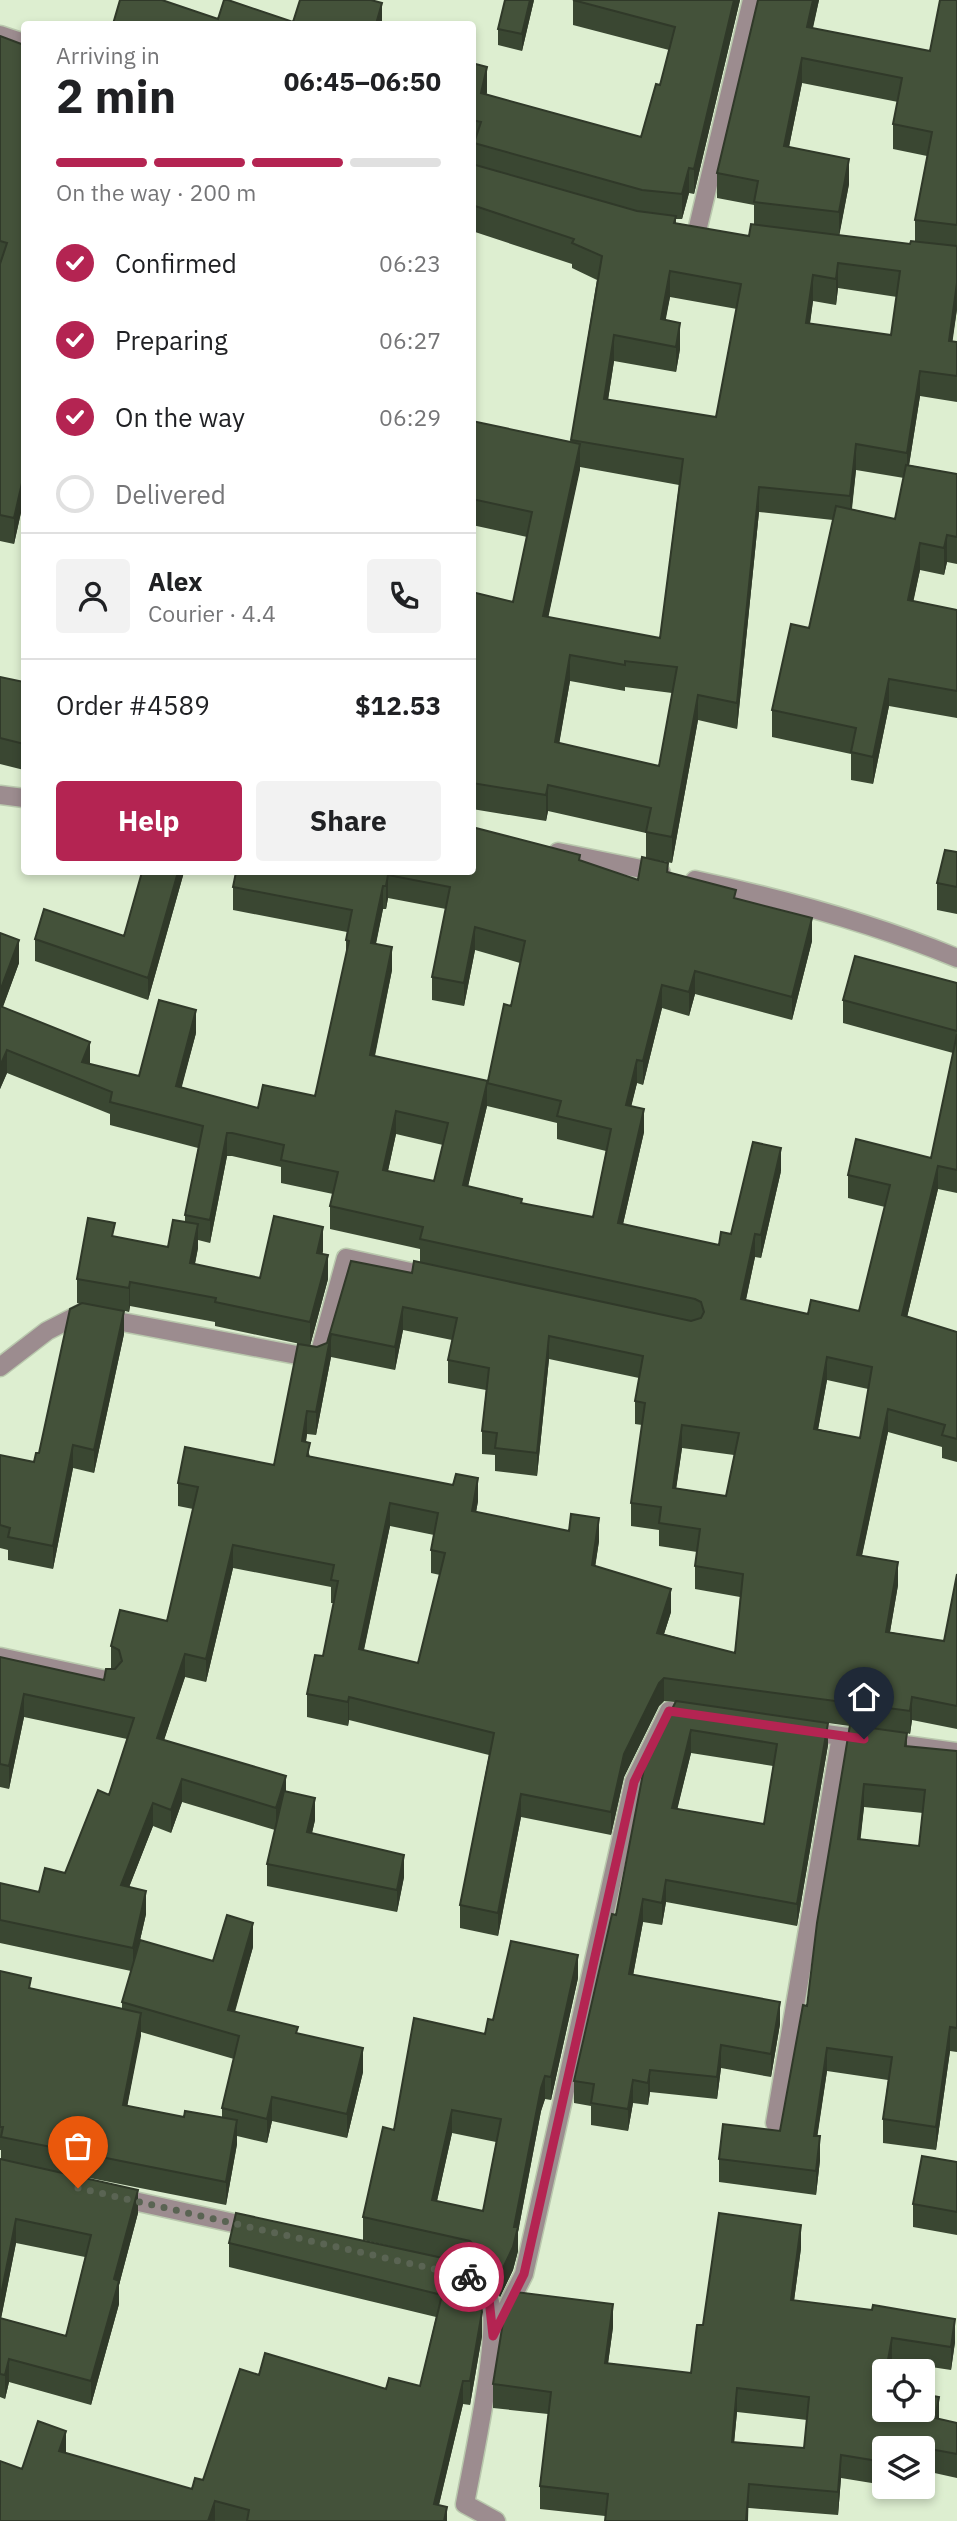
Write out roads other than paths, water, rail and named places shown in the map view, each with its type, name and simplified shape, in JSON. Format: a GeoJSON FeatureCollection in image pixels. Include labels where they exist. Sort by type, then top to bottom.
{"type":"FeatureCollection","features":[{"type":"Feature","properties":{"kind":"street"},"geometry":{"type":"LineString","coordinates":[[674,229],[704,232],[752,0]]}},
{"type":"Feature","properties":{"kind":"street"},"geometry":{"type":"LineString","coordinates":[[0,35],[21,42]]}},
{"type":"Feature","properties":{"kind":"street"},"geometry":{"type":"LineString","coordinates":[[0,795],[21,798]]}},
{"type":"Feature","properties":{"kind":"street"},"geometry":{"type":"LineString","coordinates":[[541,849],[772,896],[920,943],[957,958]]}},
{"type":"Feature","properties":{"kind":"street"},"geometry":{"type":"LineString","coordinates":[[0,1367],[47,1331],[80,1314],[318,1359],[346,1258],[452,1281]]}},
{"type":"Feature","properties":{"kind":"street"},"geometry":{"type":"LineString","coordinates":[[0,1657],[111,1681]]}},
{"type":"Feature","properties":{"kind":"street"},"geometry":{"type":"LineString","coordinates":[[493,2336],[524,2274],[634,1782],[669,1711],[709,1717]]}},
{"type":"Feature","properties":{"kind":"street"},"geometry":{"type":"LineString","coordinates":[[788,1728],[957,1752]]}},
{"type":"Feature","properties":{"kind":"street"},"geometry":{"type":"LineString","coordinates":[[775,2123],[841,1736]]}},
{"type":"Feature","properties":{"kind":"street"},"geometry":{"type":"LineString","coordinates":[[93,2192],[280,2233]]}},
{"type":"Feature","properties":{"kind":"street"},"geometry":{"type":"LineString","coordinates":[[440,2269],[467,2275],[489,2299],[493,2336],[465,2504],[493,2521]]}}]}
